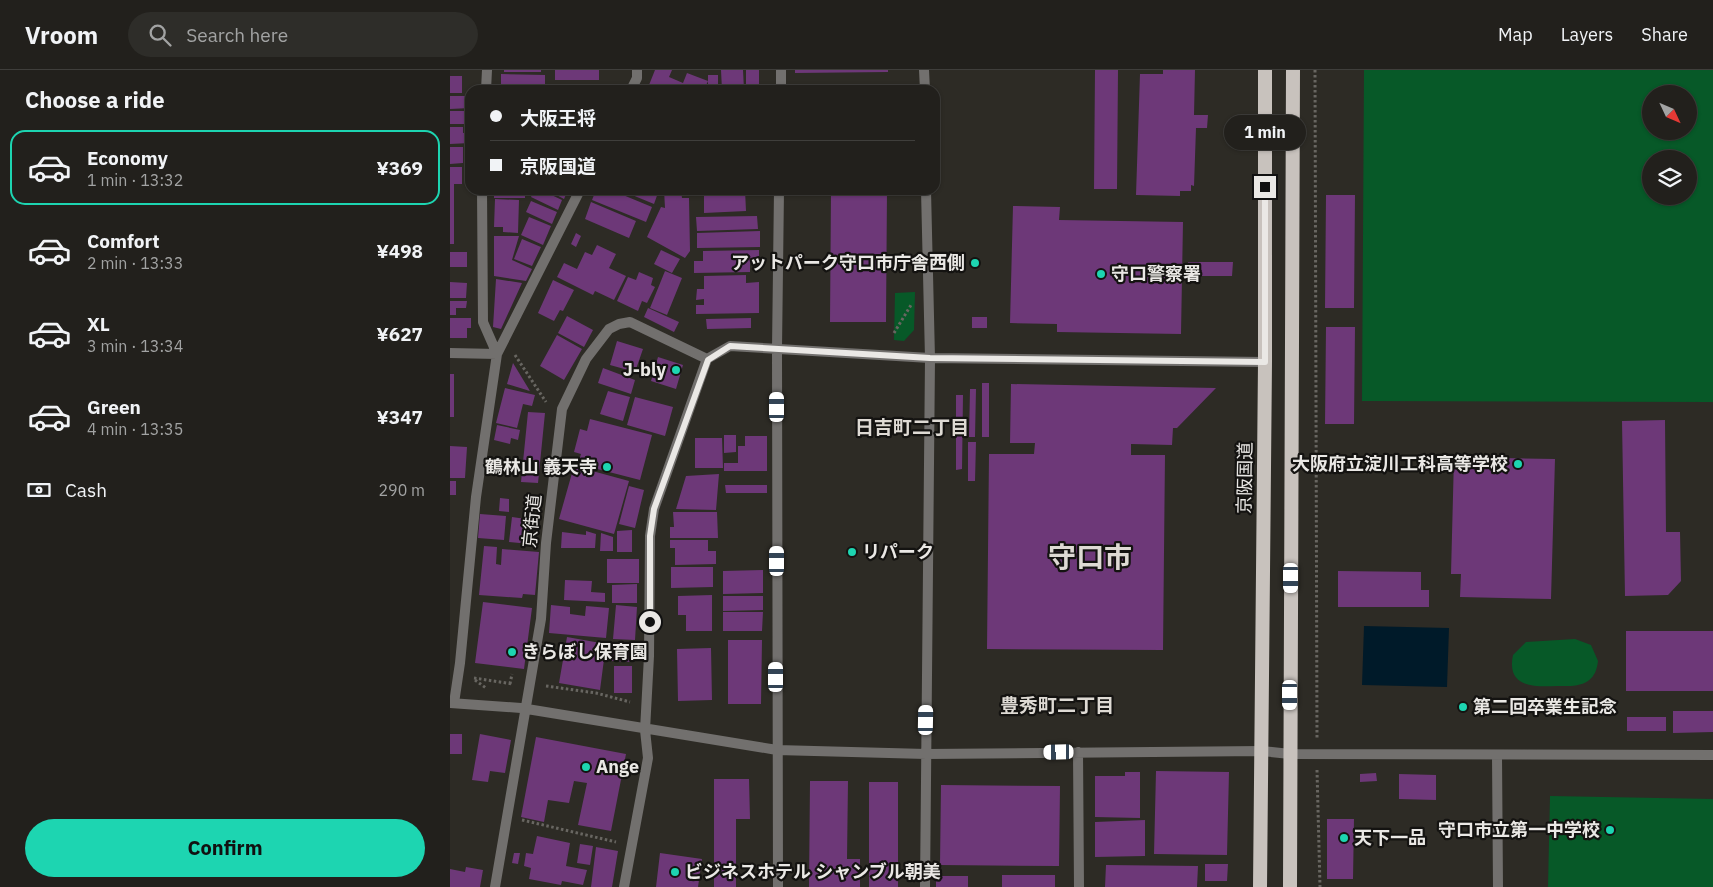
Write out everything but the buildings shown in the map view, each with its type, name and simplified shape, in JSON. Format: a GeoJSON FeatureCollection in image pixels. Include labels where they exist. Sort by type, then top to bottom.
{"type":"FeatureCollection","features":[{"type":"Feature","properties":{"kind":"highway","name":"京阪国道"},"geometry":{"type":"LineString","coordinates":[[1260,887],[1265,362],[1265,70]]}},
{"type":"Feature","properties":{"kind":"highway"},"geometry":{"type":"LineString","coordinates":[[1290,887],[1293,70]]}},
{"type":"Feature","properties":{"kind":"street"},"geometry":{"type":"LineString","coordinates":[[486,70],[486,85]]}},
{"type":"Feature","properties":{"kind":"street"},"geometry":{"type":"LineString","coordinates":[[634,85],[637,78],[637,70]]}},
{"type":"Feature","properties":{"kind":"street"},"geometry":{"type":"LineString","coordinates":[[781,70],[781,85]]}},
{"type":"Feature","properties":{"kind":"street"},"geometry":{"type":"LineString","coordinates":[[924,70],[925,85]]}},
{"type":"Feature","properties":{"kind":"street"},"geometry":{"type":"LineString","coordinates":[[482,195],[483,322],[497,354]]}},
{"type":"Feature","properties":{"kind":"street"},"geometry":{"type":"LineString","coordinates":[[577,195],[497,354],[476,497],[460,663],[452,703],[521,708],[645,730],[777,750],[926,754],[1262,751],[1290,754],[1713,755]]}},
{"type":"Feature","properties":{"kind":"street"},"geometry":{"type":"LineString","coordinates":[[778,887],[777,348],[780,195]]}},
{"type":"Feature","properties":{"kind":"street"},"geometry":{"type":"LineString","coordinates":[[925,887],[930,358],[926,195]]}},
{"type":"Feature","properties":{"kind":"street","name":"京街道"},"geometry":{"type":"LineString","coordinates":[[495,887],[523,734],[541,619],[546,543],[562,409],[586,359],[609,329],[619,324],[630,322],[708,360]]}},
{"type":"Feature","properties":{"kind":"street"},"geometry":{"type":"LineString","coordinates":[[624,887],[648,758],[645,730],[649,647],[650,536],[654,509],[708,360],[730,346],[930,358],[1265,362]]}},
{"type":"Feature","properties":{"kind":"street"},"geometry":{"type":"LineString","coordinates":[[450,353],[497,354]]}},
{"type":"Feature","properties":{"kind":"street"},"geometry":{"type":"LineString","coordinates":[[1078,752],[1079,887]]}},
{"type":"Feature","properties":{"kind":"street"},"geometry":{"type":"LineString","coordinates":[[1497,755],[1498,887]]}},
{"type":"Feature","properties":{"kind":"path"},"geometry":{"type":"LineString","coordinates":[[1315,70],[1317,754],[1320,887]]}},
{"type":"Feature","properties":{"kind":"path"},"geometry":{"type":"LineString","coordinates":[[894,333],[912,301]]}},
{"type":"Feature","properties":{"kind":"path"},"geometry":{"type":"LineString","coordinates":[[513,351],[548,404]]}},
{"type":"Feature","properties":{"kind":"path"},"geometry":{"type":"LineString","coordinates":[[510,684],[512,674]]}},
{"type":"Feature","properties":{"kind":"path"},"geometry":{"type":"LineString","coordinates":[[493,689],[485,687],[471,678],[596,693],[626,701]]}},
{"type":"Feature","properties":{"kind":"path"},"geometry":{"type":"LineString","coordinates":[[522,820],[631,845]]}},
{"type":"Feature","properties":{"kind":"green space"},"geometry":{"type":"Polygon","coordinates":[[[1364,70],[1713,70],[1713,402],[1362,401],[1364,70]]]}},
{"type":"Feature","properties":{"kind":"green space"},"geometry":{"type":"Polygon","coordinates":[[[915,292],[914,330],[904,341],[894,340],[895,293],[915,292]]]}},
{"type":"Feature","properties":{"kind":"green space"},"geometry":{"type":"Polygon","coordinates":[[[1575,639],[1591,645],[1598,661],[1595,672],[1588,681],[1573,686],[1540,686],[1524,683],[1518,680],[1514,674],[1512,666],[1513,655],[1526,642],[1575,639]]]}},
{"type":"Feature","properties":{"kind":"green space","name":"守口市立第一中学校"},"geometry":{"type":"Polygon","coordinates":[[[1550,796],[1713,799],[1713,887],[1548,887],[1550,796]]]}},
{"type":"Feature","properties":{"kind":"water"},"geometry":{"type":"Polygon","coordinates":[[[1364,626],[1449,628],[1447,687],[1362,685],[1364,626]]]}},
{"type":"Feature","properties":{"kind":"place","name":"アットパーク守口市庁舎西側"},"geometry":{"type":"Point","coordinates":[975,263]}},
{"type":"Feature","properties":{"kind":"place","name":"守口警察署"},"geometry":{"type":"Point","coordinates":[1101,274]}},
{"type":"Feature","properties":{"kind":"place","name":"J-bly"},"geometry":{"type":"Point","coordinates":[676,370]}},
{"type":"Feature","properties":{"kind":"place","name":"大阪府立淀川工科高等学校"},"geometry":{"type":"Point","coordinates":[1518,464]}},
{"type":"Feature","properties":{"kind":"place","name":"鶴林山 義天寺"},"geometry":{"type":"Point","coordinates":[607,467]}},
{"type":"Feature","properties":{"kind":"place","name":"リパーク"},"geometry":{"type":"Point","coordinates":[852,552]}},
{"type":"Feature","properties":{"kind":"place","name":"きらぼし保育園"},"geometry":{"type":"Point","coordinates":[512,652]}},
{"type":"Feature","properties":{"kind":"place","name":"第二回卒業生記念"},"geometry":{"type":"Point","coordinates":[1463,707]}},
{"type":"Feature","properties":{"kind":"place","name":"Ange"},"geometry":{"type":"Point","coordinates":[586,767]}},
{"type":"Feature","properties":{"kind":"place","name":"守口市立第一中学校"},"geometry":{"type":"Point","coordinates":[1610,830]}},
{"type":"Feature","properties":{"kind":"place","name":"天下一品"},"geometry":{"type":"Point","coordinates":[1344,838]}},
{"type":"Feature","properties":{"kind":"place","name":"ビジネスホテル シャンブル朝美"},"geometry":{"type":"Point","coordinates":[675,872]}},
{"type":"Feature","properties":{"kind":"district","name":"日吉町二丁目"},"geometry":{"type":"Point","coordinates":[912,427]}},
{"type":"Feature","properties":{"kind":"district","name":"守口市"},"geometry":{"type":"Point","coordinates":[1090,557]}},
{"type":"Feature","properties":{"kind":"district","name":"豊秀町二丁目"},"geometry":{"type":"Point","coordinates":[1057,705]}},
{"type":"Feature","properties":{"kind":"route"},"geometry":{"type":"LineString","coordinates":[[650,622],[650,536],[654,509],[708,360],[730,346],[930,358],[1265,362],[1265,187]]}}]}
